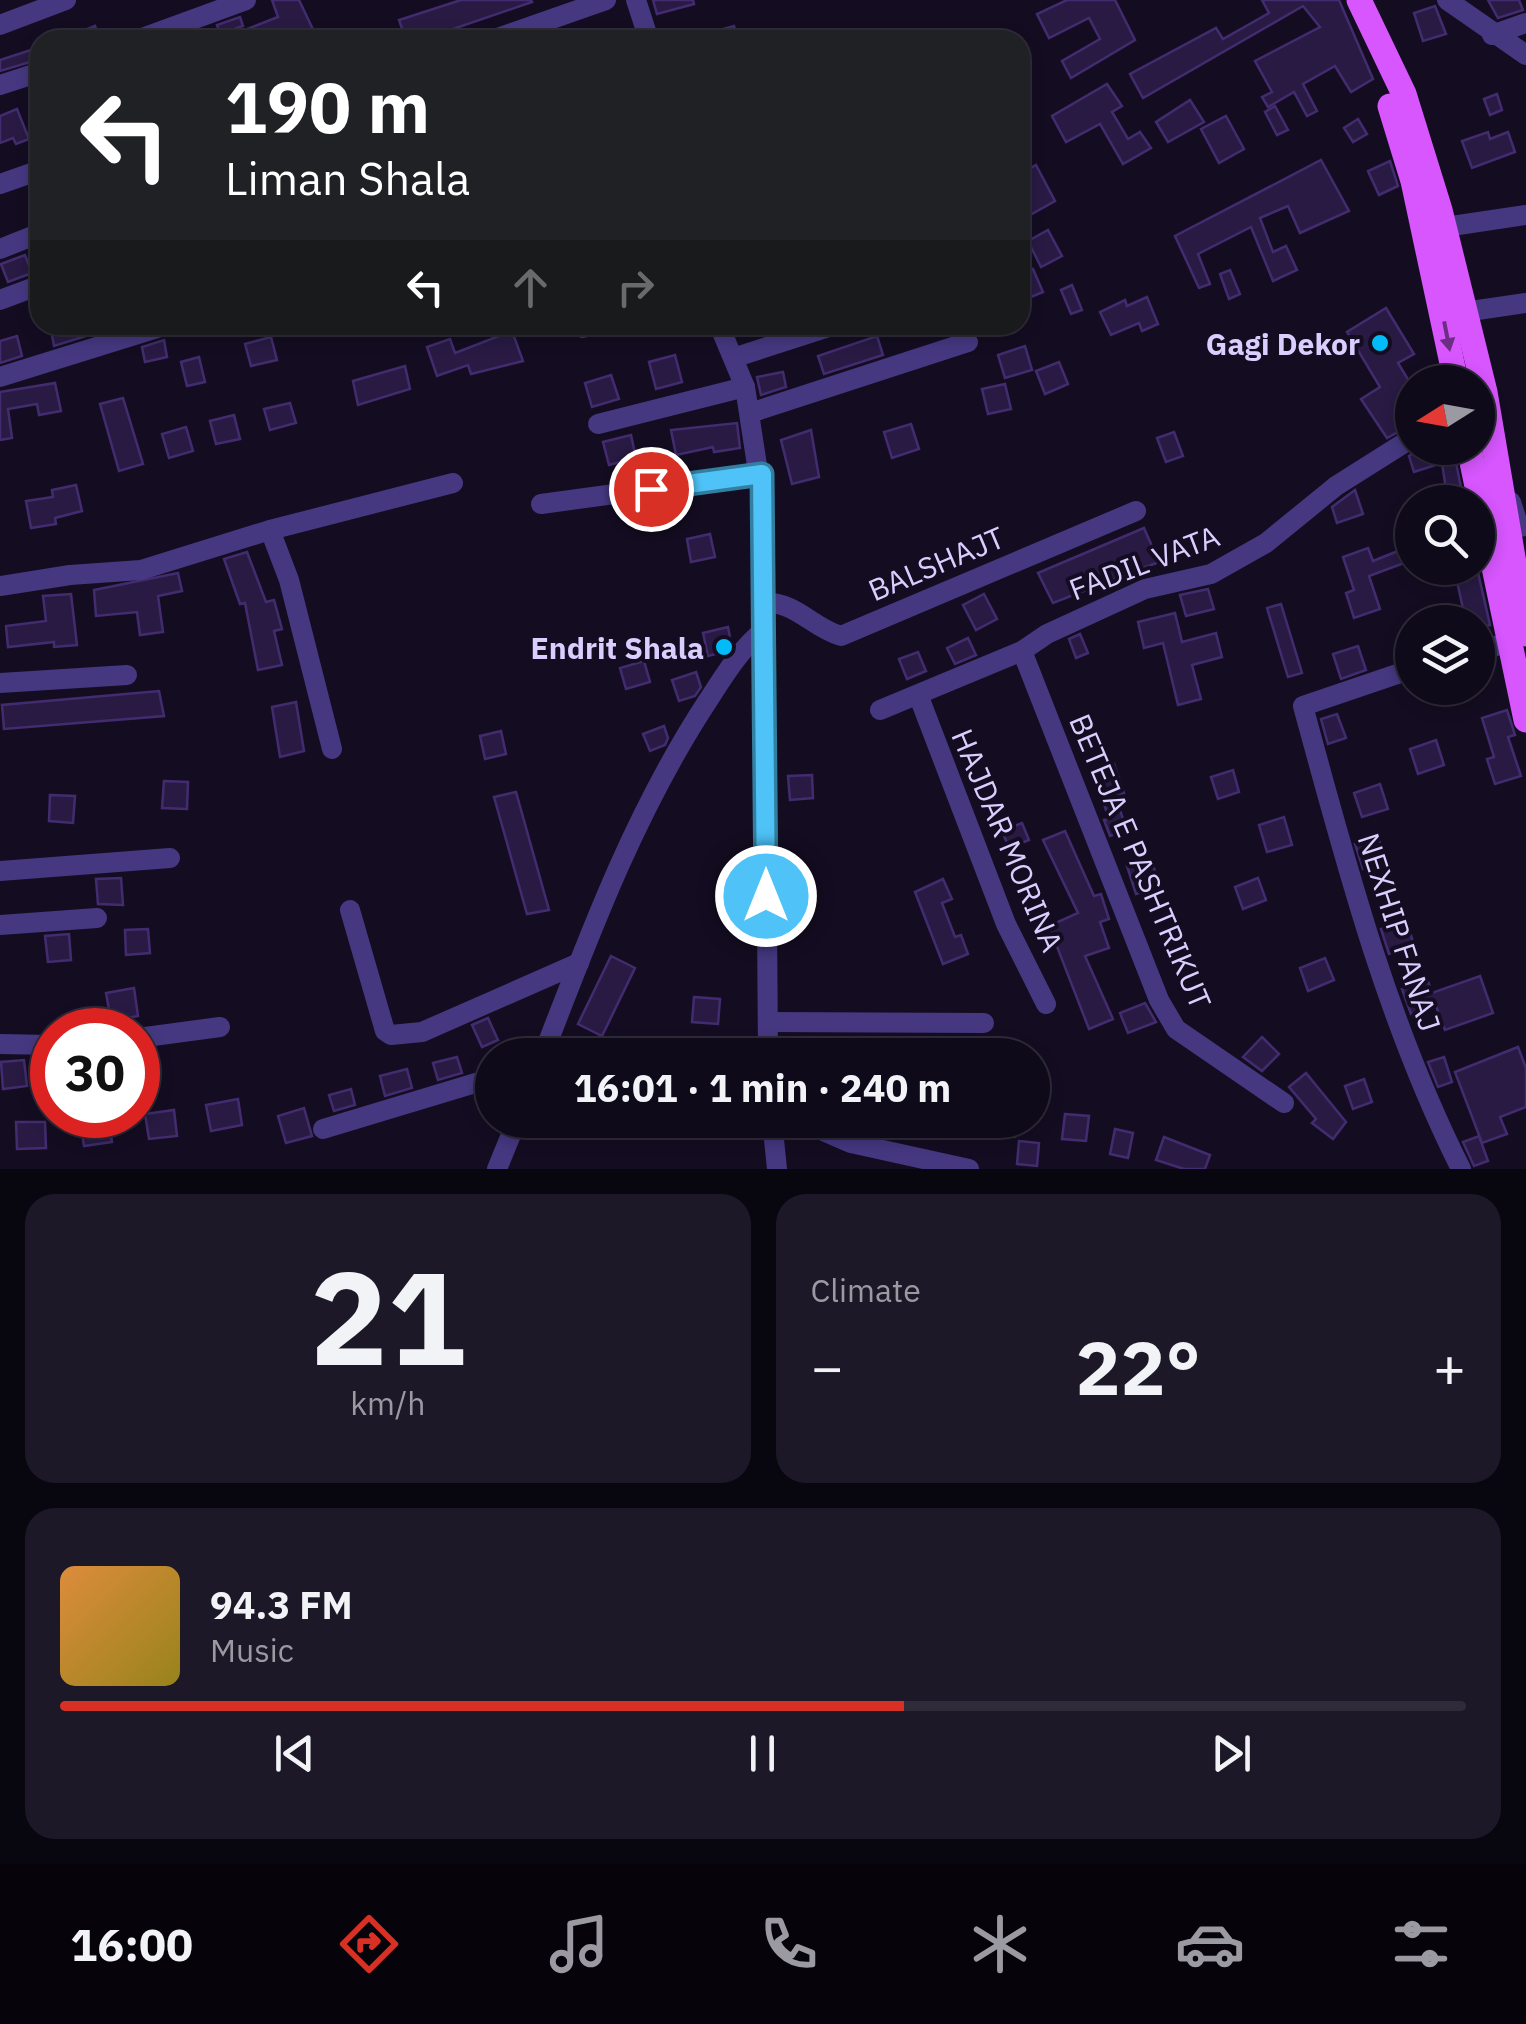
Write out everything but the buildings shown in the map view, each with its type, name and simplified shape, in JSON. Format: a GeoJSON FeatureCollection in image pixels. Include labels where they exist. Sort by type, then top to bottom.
{"type":"FeatureCollection","features":[{"type":"Feature","properties":{"kind":"main road"},"geometry":{"type":"LineString","coordinates":[[1344,0],[1436,219],[1454,365]]}},
{"type":"Feature","properties":{"kind":"main road"},"geometry":{"type":"LineString","coordinates":[[1359,0],[1404,94],[1464,312],[1471,365]]}},
{"type":"Feature","properties":{"kind":"main road"},"geometry":{"type":"LineString","coordinates":[[1485,465],[1518,638],[1526,720]]}},
{"type":"Feature","properties":{"kind":"street"},"geometry":{"type":"LineString","coordinates":[[0,26],[66,0]]}},
{"type":"Feature","properties":{"kind":"street"},"geometry":{"type":"LineString","coordinates":[[164,30],[246,0]]}},
{"type":"Feature","properties":{"kind":"street"},"geometry":{"type":"LineString","coordinates":[[520,30],[606,0]]}},
{"type":"Feature","properties":{"kind":"street"},"geometry":{"type":"LineString","coordinates":[[636,0],[646,30]]}},
{"type":"Feature","properties":{"kind":"street"},"geometry":{"type":"LineString","coordinates":[[1447,0],[1526,55]]}},
{"type":"Feature","properties":{"kind":"street"},"geometry":{"type":"LineString","coordinates":[[1492,34],[1526,22]]}},
{"type":"Feature","properties":{"kind":"street"},"geometry":{"type":"LineString","coordinates":[[0,85],[30,75]]}},
{"type":"Feature","properties":{"kind":"street"},"geometry":{"type":"LineString","coordinates":[[0,184],[30,174]]}},
{"type":"Feature","properties":{"kind":"street"},"geometry":{"type":"LineString","coordinates":[[1436,219],[1526,216]]}},
{"type":"Feature","properties":{"kind":"street"},"geometry":{"type":"LineString","coordinates":[[0,249],[30,237]]}},
{"type":"Feature","properties":{"kind":"street"},"geometry":{"type":"LineString","coordinates":[[0,300],[30,289]]}},
{"type":"Feature","properties":{"kind":"street"},"geometry":{"type":"LineString","coordinates":[[1464,312],[1526,303]]}},
{"type":"Feature","properties":{"kind":"street"},"geometry":{"type":"LineString","coordinates":[[0,378],[135,335]]}},
{"type":"Feature","properties":{"kind":"street"},"geometry":{"type":"LineString","coordinates":[[725,335],[744,387],[762,474],[768,1038]]}},
{"type":"Feature","properties":{"kind":"street"},"geometry":{"type":"LineString","coordinates":[[736,358],[805,335]]}},
{"type":"Feature","properties":{"kind":"street"},"geometry":{"type":"LineString","coordinates":[[750,412],[968,342]]}},
{"type":"Feature","properties":{"kind":"street"},"geometry":{"type":"LineString","coordinates":[[598,424],[744,387]]}},
{"type":"Feature","properties":{"kind":"street","name":"FADIL VATA"},"geometry":{"type":"LineString","coordinates":[[880,710],[1022,651],[1047,634],[1145,589],[1211,574],[1266,543],[1336,486],[1395,449]]}},
{"type":"Feature","properties":{"kind":"street"},"geometry":{"type":"LineString","coordinates":[[1490,465],[1519,527],[1526,526]]}},
{"type":"Feature","properties":{"kind":"street"},"geometry":{"type":"LineString","coordinates":[[540,504],[762,474]]}},
{"type":"Feature","properties":{"kind":"street"},"geometry":{"type":"LineString","coordinates":[[0,586],[70,574],[141,570],[270,530],[453,483]]}},
{"type":"Feature","properties":{"kind":"street","name":"BALSHAJT"},"geometry":{"type":"LineString","coordinates":[[764,602],[786,602],[819,630],[841,636],[1136,511]]}},
{"type":"Feature","properties":{"kind":"street"},"geometry":{"type":"LineString","coordinates":[[270,530],[289,580],[332,749]]}},
{"type":"Feature","properties":{"kind":"street"},"geometry":{"type":"LineString","coordinates":[[550,1038],[608,888],[688,730],[745,647],[764,630]]}},
{"type":"Feature","properties":{"kind":"street","name":"BETEJA E PASHTRIKUT"},"geometry":{"type":"LineString","coordinates":[[1022,651],[1159,1000],[1176,1029],[1284,1103]]}},
{"type":"Feature","properties":{"kind":"street"},"geometry":{"type":"LineString","coordinates":[[0,683],[127,675]]}},
{"type":"Feature","properties":{"kind":"street","name":"NEXHIP FANAJ"},"geometry":{"type":"LineString","coordinates":[[1395,675],[1303,706],[1351,890],[1424,1095],[1461,1169]]}},
{"type":"Feature","properties":{"kind":"street","name":"HAJDAR MORINA"},"geometry":{"type":"LineString","coordinates":[[919,697],[1006,924],[1046,1004]]}},
{"type":"Feature","properties":{"kind":"street"},"geometry":{"type":"LineString","coordinates":[[0,871],[170,858]]}},
{"type":"Feature","properties":{"kind":"street"},"geometry":{"type":"LineString","coordinates":[[350,910],[385,1030],[391,1036],[422,1032],[578,964]]}},
{"type":"Feature","properties":{"kind":"street"},"geometry":{"type":"LineString","coordinates":[[0,925],[97,918]]}},
{"type":"Feature","properties":{"kind":"street"},"geometry":{"type":"LineString","coordinates":[[768,1022],[984,1023]]}},
{"type":"Feature","properties":{"kind":"street"},"geometry":{"type":"LineString","coordinates":[[160,1035],[220,1028]]}},
{"type":"Feature","properties":{"kind":"street"},"geometry":{"type":"LineString","coordinates":[[0,1044],[30,1045]]}},
{"type":"Feature","properties":{"kind":"street"},"geometry":{"type":"LineString","coordinates":[[323,1129],[475,1083]]}},
{"type":"Feature","properties":{"kind":"street"},"geometry":{"type":"LineString","coordinates":[[497,1169],[510,1138]]}},
{"type":"Feature","properties":{"kind":"street"},"geometry":{"type":"LineString","coordinates":[[774,1138],[777,1169]]}},
{"type":"Feature","properties":{"kind":"street"},"geometry":{"type":"LineString","coordinates":[[837,1138],[969,1169]]}},
{"type":"Feature","properties":{"kind":"place","name":"Gagi Dekor"},"geometry":{"type":"Point","coordinates":[1380,343]}},
{"type":"Feature","properties":{"kind":"place","name":"Endrit Shala"},"geometry":{"type":"Point","coordinates":[724,647]}},
{"type":"Feature","properties":{"kind":"route"},"geometry":{"type":"LineString","coordinates":[[651,489],[762,474],[766,896]]}}]}
